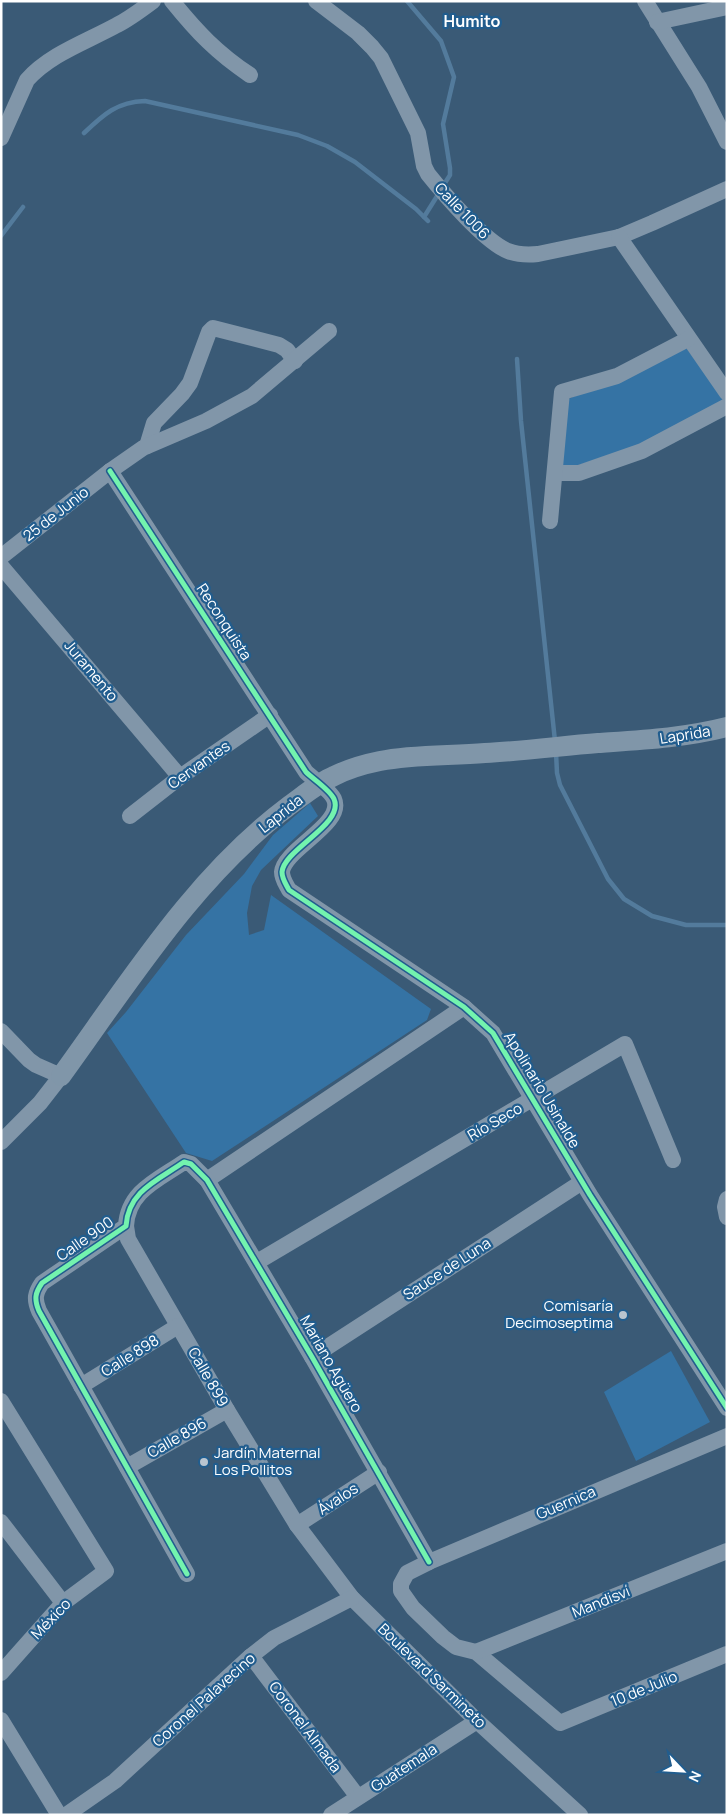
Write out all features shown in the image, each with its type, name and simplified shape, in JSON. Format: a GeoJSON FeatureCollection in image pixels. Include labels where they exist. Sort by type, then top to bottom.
{"type":"FeatureCollection","features":[{"type":"Feature","properties":{"kind":"main road","name":"Laprida"},"geometry":{"type":"LineString","coordinates":[[61,1076],[160,940],[228,861],[280,813],[319,784],[334,776],[380,761],[679,737],[727,727]]}},
{"type":"Feature","properties":{"kind":"street"},"geometry":{"type":"LineString","coordinates":[[1,138],[27,80],[34,73],[54,58],[120,24],[153,1]]}},
{"type":"Feature","properties":{"kind":"street"},"geometry":{"type":"LineString","coordinates":[[172,1],[210,45],[250,75]]}},
{"type":"Feature","properties":{"kind":"street","name":"Calle 1006"},"geometry":{"type":"LineString","coordinates":[[316,1],[358,33],[381,58],[418,133],[424,166],[439,187],[479,231],[494,244],[508,252],[538,254],[619,237],[727,189]]}},
{"type":"Feature","properties":{"kind":"street"},"geometry":{"type":"LineString","coordinates":[[645,1],[699,86],[727,142]]}},
{"type":"Feature","properties":{"kind":"street"},"geometry":{"type":"LineString","coordinates":[[657,22],[727,7]]}},
{"type":"Feature","properties":{"kind":"street"},"geometry":{"type":"LineString","coordinates":[[619,237],[727,393]]}},
{"type":"Feature","properties":{"kind":"street"},"geometry":{"type":"LineString","coordinates":[[147,446],[154,423],[182,394],[190,382],[209,332],[213,328],[279,345],[287,350],[295,360]]}},
{"type":"Feature","properties":{"kind":"street","name":"25 de Junio"},"geometry":{"type":"LineString","coordinates":[[1,557],[110,471],[147,446],[206,421],[252,396],[329,331]]}},
{"type":"Feature","properties":{"kind":"street"},"geometry":{"type":"LineString","coordinates":[[550,521],[556,473],[562,392],[617,376],[688,339]]}},
{"type":"Feature","properties":{"kind":"street"},"geometry":{"type":"LineString","coordinates":[[556,473],[579,473],[642,451],[727,406]]}},
{"type":"Feature","properties":{"kind":"street","name":"Reconquista"},"geometry":{"type":"LineString","coordinates":[[110,471],[306,772],[319,784]]}},
{"type":"Feature","properties":{"kind":"street","name":"Juramento"},"geometry":{"type":"LineString","coordinates":[[1,566],[180,777]]}},
{"type":"Feature","properties":{"kind":"street","name":"Cervantes"},"geometry":{"type":"LineString","coordinates":[[130,816],[180,777],[270,715]]}},
{"type":"Feature","properties":{"kind":"street","name":"Apolinario Usinalde"},"geometry":{"type":"LineString","coordinates":[[319,784],[332,794],[335,801],[334,811],[325,826],[289,858],[282,870],[284,881],[289,890],[464,1007],[493,1033],[582,1182],[727,1408]]}},
{"type":"Feature","properties":{"kind":"street"},"geometry":{"type":"LineString","coordinates":[[207,1180],[464,1007]]}},
{"type":"Feature","properties":{"kind":"street"},"geometry":{"type":"LineString","coordinates":[[1,1031],[36,1065],[61,1076]]}},
{"type":"Feature","properties":{"kind":"street","name":"Río Seco"},"geometry":{"type":"LineString","coordinates":[[257,1262],[534,1100],[625,1044],[673,1160]]}},
{"type":"Feature","properties":{"kind":"street","name":"Laprida"},"geometry":{"type":"LineString","coordinates":[[1,1142],[40,1103],[61,1076]]}},
{"type":"Feature","properties":{"kind":"street","name":"Calle 900"},"geometry":{"type":"LineString","coordinates":[[81,1386],[35,1303],[35,1292],[42,1283],[126,1226],[127,1213],[132,1201],[142,1191],[184,1162],[191,1164],[207,1180]]}},
{"type":"Feature","properties":{"kind":"street","name":"Mariano Agüero"},"geometry":{"type":"LineString","coordinates":[[207,1180],[257,1262],[429,1562]]}},
{"type":"Feature","properties":{"kind":"street","name":"Sauce de Luna"},"geometry":{"type":"LineString","coordinates":[[312,1357],[582,1182]]}},
{"type":"Feature","properties":{"kind":"street"},"geometry":{"type":"LineString","coordinates":[[727,1200],[725,1207],[727,1217]]}},
{"type":"Feature","properties":{"kind":"street","name":"Calle 899"},"geometry":{"type":"LineString","coordinates":[[126,1226],[128,1239],[227,1410],[297,1525]]}},
{"type":"Feature","properties":{"kind":"street","name":"Calle 898"},"geometry":{"type":"LineString","coordinates":[[81,1386],[178,1326]]}},
{"type":"Feature","properties":{"kind":"street"},"geometry":{"type":"LineString","coordinates":[[81,1386],[187,1574]]}},
{"type":"Feature","properties":{"kind":"street","name":"México"},"geometry":{"type":"LineString","coordinates":[[1,1401],[106,1571],[62,1603],[1,1673]]}},
{"type":"Feature","properties":{"kind":"street","name":"Calle 896"},"geometry":{"type":"LineString","coordinates":[[127,1466],[227,1410]]}},
{"type":"Feature","properties":{"kind":"street","name":"Guernica"},"geometry":{"type":"LineString","coordinates":[[476,1652],[456,1646],[443,1638],[413,1608],[401,1590],[401,1584],[407,1573],[727,1436]]}},
{"type":"Feature","properties":{"kind":"street","name":"Ávalos"},"geometry":{"type":"LineString","coordinates":[[297,1525],[379,1472]]}},
{"type":"Feature","properties":{"kind":"street"},"geometry":{"type":"LineString","coordinates":[[1,1522],[62,1603]]}},
{"type":"Feature","properties":{"kind":"street","name":"Boulevard Sarmineto"},"geometry":{"type":"LineString","coordinates":[[297,1525],[352,1598],[477,1721],[580,1815]]}},
{"type":"Feature","properties":{"kind":"street","name":"Mandisví"},"geometry":{"type":"LineString","coordinates":[[476,1652],[727,1551]]}},
{"type":"Feature","properties":{"kind":"street","name":"Coronel Palavecino"},"geometry":{"type":"LineString","coordinates":[[66,1815],[115,1781],[251,1656],[274,1638],[352,1598]]}},
{"type":"Feature","properties":{"kind":"street","name":"10 de Julio"},"geometry":{"type":"LineString","coordinates":[[476,1652],[560,1723],[727,1654]]}},
{"type":"Feature","properties":{"kind":"street","name":"Coronel Almada"},"geometry":{"type":"LineString","coordinates":[[251,1656],[358,1797]]}},
{"type":"Feature","properties":{"kind":"street"},"geometry":{"type":"LineString","coordinates":[[1,1720],[59,1815]]}},
{"type":"Feature","properties":{"kind":"street","name":"Guatemala"},"geometry":{"type":"LineString","coordinates":[[331,1815],[477,1721]]}},
{"type":"Feature","properties":{"kind":"shaded area"},"geometry":{"type":"Polygon","coordinates":[[[684,348],[687,349],[725,400],[633,448],[566,469],[561,465],[566,400],[684,348]]]}},
{"type":"Feature","properties":{"kind":"shaded area"},"geometry":{"type":"Polygon","coordinates":[[[310,803],[318,816],[261,870],[252,886],[247,913],[249,935],[264,930],[271,895],[431,1009],[427,1020],[212,1161],[186,1153],[107,1033],[126,1012],[186,935],[244,874],[273,835],[310,803]]]}},
{"type":"Feature","properties":{"kind":"shaded area"},"geometry":{"type":"Polygon","coordinates":[[[671,1351],[710,1422],[636,1461],[604,1392],[671,1351]]]}},
{"type":"Feature","properties":{"kind":"waterway"},"geometry":{"type":"LineString","coordinates":[[407,1],[441,41],[454,77],[443,124],[450,168],[450,175],[443,186]]}},
{"type":"Feature","properties":{"kind":"waterway"},"geometry":{"type":"LineString","coordinates":[[84,133],[111,110],[126,104],[145,101],[298,135],[327,146],[355,162],[416,209],[428,221]]}},
{"type":"Feature","properties":{"kind":"waterway"},"geometry":{"type":"LineString","coordinates":[[424,217],[439,193]]}},
{"type":"Feature","properties":{"kind":"waterway"},"geometry":{"type":"LineString","coordinates":[[1,236],[23,207]]}},
{"type":"Feature","properties":{"kind":"waterway"},"geometry":{"type":"LineString","coordinates":[[517,359],[521,421],[555,741]]}},
{"type":"Feature","properties":{"kind":"waterway"},"geometry":{"type":"LineString","coordinates":[[556,752],[557,773],[560,785],[608,879],[624,899],[652,916],[686,925],[727,925]]}},
{"type":"Feature","properties":{"kind":"cycle path"},"geometry":{"type":"LineString","coordinates":[[110,471],[306,772],[325,788],[334,799],[335,808],[331,818],[285,863],[282,875],[289,890],[464,1007],[493,1033],[590,1195],[727,1408]]}},
{"type":"Feature","properties":{"kind":"cycle path"},"geometry":{"type":"LineString","coordinates":[[187,1574],[36,1303],[37,1293],[42,1283],[126,1226],[128,1214],[138,1195],[184,1162],[191,1164],[207,1180],[312,1357],[429,1562]]}},
{"type":"Feature","properties":{"kind":"place","name":"Comisaría Decimoseptima"},"geometry":{"type":"Point","coordinates":[623,1315]}},
{"type":"Feature","properties":{"kind":"place","name":"Jardín Maternal Los Pollitos"},"geometry":{"type":"Point","coordinates":[204,1462]}},
{"type":"Feature","properties":{"kind":"district","name":"Humito"},"geometry":{"type":"Point","coordinates":[472,21]}}]}
